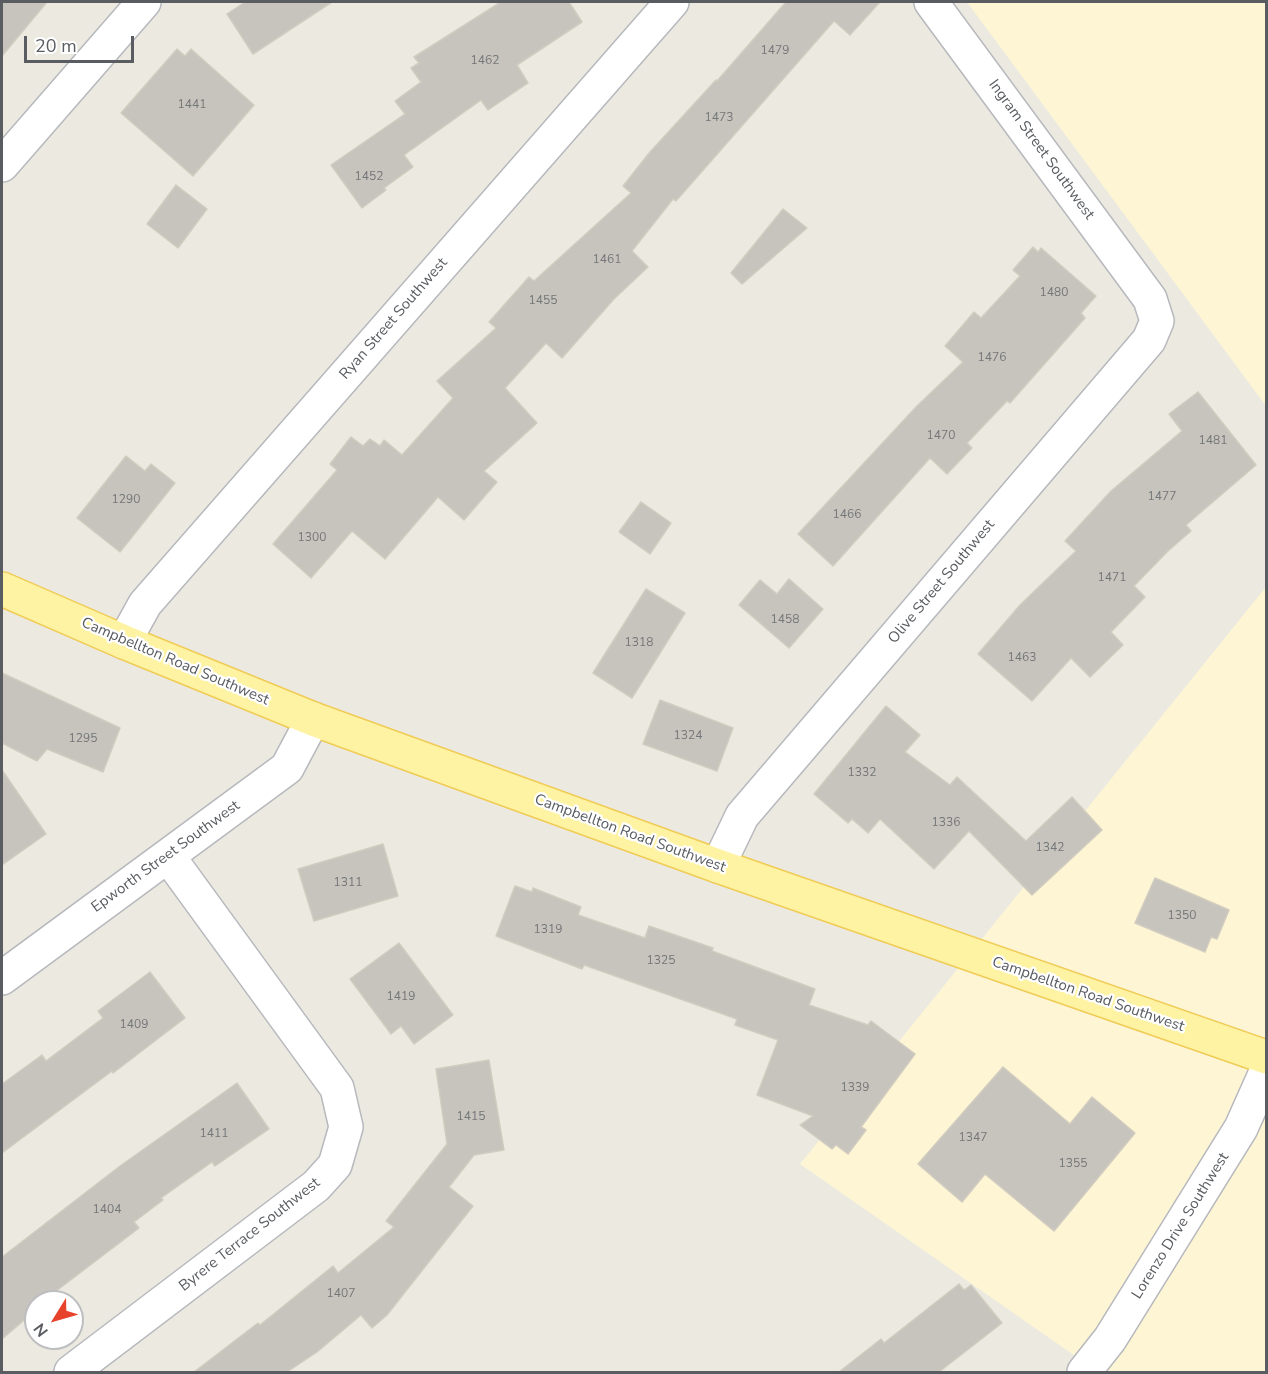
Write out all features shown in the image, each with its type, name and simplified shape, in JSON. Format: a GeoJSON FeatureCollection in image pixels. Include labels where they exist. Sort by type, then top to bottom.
{"type":"FeatureCollection","features":[{"type":"Feature","properties":{"kind":"main road","name":"Campbellton Road Southwest"},"geometry":{"type":"LineString","coordinates":[[2,589],[124,642],[313,719],[718,866],[1266,1058]]}},
{"type":"Feature","properties":{"kind":"street"},"geometry":{"type":"LineString","coordinates":[[2,165],[144,2]]}},
{"type":"Feature","properties":{"kind":"street","name":"Ryan Street Southwest"},"geometry":{"type":"LineString","coordinates":[[124,642],[145,604],[672,2]]}},
{"type":"Feature","properties":{"kind":"street","name":"Ingram Street Southwest"},"geometry":{"type":"LineString","coordinates":[[931,2],[1150,298]]}},
{"type":"Feature","properties":{"kind":"street","name":"Olive Street Southwest"},"geometry":{"type":"LineString","coordinates":[[718,866],[742,816],[1149,340],[1157,321],[1150,298]]}},
{"type":"Feature","properties":{"kind":"street","name":"Epworth Street Southwest"},"geometry":{"type":"LineString","coordinates":[[2,978],[287,768],[313,719]]}},
{"type":"Feature","properties":{"kind":"street","name":"Byrere Terrace Southwest"},"geometry":{"type":"LineString","coordinates":[[71,1372],[316,1186],[335,1165],[346,1127],[337,1088],[168,856]]}},
{"type":"Feature","properties":{"kind":"street","name":"Lorenzo Drive Southwest"},"geometry":{"type":"LineString","coordinates":[[1084,1372],[1110,1339],[1241,1128],[1266,1072]]}},
{"type":"Feature","properties":{"kind":"shaded area"},"geometry":{"type":"Polygon","coordinates":[[[967,2],[1266,2],[1266,406],[967,2]]]}},
{"type":"Feature","properties":{"kind":"shaded area"},"geometry":{"type":"Polygon","coordinates":[[[1266,587],[1266,1372],[1098,1372],[800,1164],[1266,587]]]}},
{"type":"Feature","properties":{"kind":"building"},"geometry":{"type":"Polygon","coordinates":[[[2,2],[47,2],[2,56],[2,2]]]}},
{"type":"Feature","properties":{"kind":"building"},"geometry":{"type":"Polygon","coordinates":[[[245,2],[332,2],[253,54],[227,14],[245,2]]]}},
{"type":"Feature","properties":{"kind":"building"},"geometry":{"type":"Polygon","coordinates":[[[501,2],[569,2],[582,22],[517,65],[528,83],[488,110],[481,100],[404,155],[413,167],[384,188],[386,190],[362,208],[331,165],[405,114],[395,101],[421,82],[411,68],[419,63],[414,57],[501,2]]]}},
{"type":"Feature","properties":{"kind":"building"},"geometry":{"type":"Polygon","coordinates":[[[786,2],[880,2],[850,35],[834,21],[676,201],[673,199],[632,251],[648,267],[614,299],[562,358],[546,343],[505,388],[537,423],[484,471],[497,482],[464,520],[438,497],[385,559],[352,531],[311,578],[273,544],[337,470],[330,464],[351,437],[363,446],[370,439],[380,446],[384,440],[402,455],[453,398],[437,381],[496,328],[489,322],[529,277],[534,281],[631,193],[623,186],[650,152],[717,81],[786,2]]]}},
{"type":"Feature","properties":{"kind":"building"},"geometry":{"type":"Polygon","coordinates":[[[177,49],[185,56],[191,49],[254,105],[193,176],[121,113],[177,49]]]}},
{"type":"Feature","properties":{"kind":"building"},"geometry":{"type":"Polygon","coordinates":[[[176,185],[207,209],[178,248],[147,224],[176,185]]]}},
{"type":"Feature","properties":{"kind":"building"},"geometry":{"type":"Polygon","coordinates":[[[783,209],[807,228],[742,284],[731,273],[783,209]]]}},
{"type":"Feature","properties":{"kind":"building"},"geometry":{"type":"Polygon","coordinates":[[[1033,247],[1038,252],[1041,248],[1096,296],[1081,313],[1085,318],[1010,403],[1007,401],[967,443],[972,448],[947,474],[930,458],[833,566],[798,534],[916,407],[963,362],[945,346],[974,312],[981,318],[1020,276],[1013,270],[1033,247]]]}},
{"type":"Feature","properties":{"kind":"building"},"geometry":{"type":"Polygon","coordinates":[[[1198,392],[1256,465],[1186,525],[1191,531],[1134,586],[1145,597],[1111,632],[1123,645],[1090,677],[1071,658],[1032,701],[978,654],[1020,605],[1076,551],[1065,541],[1111,491],[1182,431],[1169,414],[1198,392]]]}},
{"type":"Feature","properties":{"kind":"building"},"geometry":{"type":"Polygon","coordinates":[[[126,456],[145,471],[151,464],[175,483],[120,552],[77,518],[126,456]]]}},
{"type":"Feature","properties":{"kind":"building"},"geometry":{"type":"Polygon","coordinates":[[[641,502],[671,523],[650,554],[619,532],[641,502]]]}},
{"type":"Feature","properties":{"kind":"building"},"geometry":{"type":"Polygon","coordinates":[[[789,579],[823,609],[789,648],[739,605],[760,580],[777,594],[789,579]]]}},
{"type":"Feature","properties":{"kind":"building"},"geometry":{"type":"Polygon","coordinates":[[[646,589],[685,613],[632,698],[593,673],[646,589]]]}},
{"type":"Feature","properties":{"kind":"building"},"geometry":{"type":"Polygon","coordinates":[[[2,673],[120,728],[103,772],[47,749],[37,761],[2,743],[2,673]]]}},
{"type":"Feature","properties":{"kind":"building"},"geometry":{"type":"Polygon","coordinates":[[[660,700],[733,728],[717,771],[643,744],[660,700]]]}},
{"type":"Feature","properties":{"kind":"building"},"geometry":{"type":"Polygon","coordinates":[[[886,706],[920,735],[905,752],[950,785],[957,777],[1026,841],[1072,797],[1102,830],[1032,895],[969,831],[934,869],[880,819],[868,833],[852,819],[848,823],[814,794],[886,706]]]}},
{"type":"Feature","properties":{"kind":"building"},"geometry":{"type":"Polygon","coordinates":[[[2,770],[46,834],[2,865],[2,770]]]}},
{"type":"Feature","properties":{"kind":"building"},"geometry":{"type":"Polygon","coordinates":[[[383,844],[398,896],[314,921],[298,869],[383,844]]]}},
{"type":"Feature","properties":{"kind":"building"},"geometry":{"type":"Polygon","coordinates":[[[1155,878],[1229,910],[1217,939],[1211,937],[1205,952],[1135,923],[1155,878]]]}},
{"type":"Feature","properties":{"kind":"building"},"geometry":{"type":"Polygon","coordinates":[[[515,886],[532,892],[533,888],[581,907],[578,915],[645,938],[649,926],[713,948],[712,951],[815,989],[809,1005],[868,1025],[871,1021],[915,1054],[861,1127],[866,1130],[848,1154],[836,1145],[832,1149],[800,1125],[813,1116],[757,1095],[778,1040],[735,1025],[737,1019],[584,965],[582,969],[496,936],[515,886]]]}},
{"type":"Feature","properties":{"kind":"building"},"geometry":{"type":"Polygon","coordinates":[[[399,943],[453,1015],[414,1044],[401,1026],[391,1034],[350,979],[399,943]]]}},
{"type":"Feature","properties":{"kind":"building"},"geometry":{"type":"Polygon","coordinates":[[[150,972],[185,1018],[2,1153],[2,1084],[42,1055],[46,1061],[103,1018],[98,1011],[150,972]]]}},
{"type":"Feature","properties":{"kind":"building"},"geometry":{"type":"Polygon","coordinates":[[[489,1060],[504,1150],[474,1155],[449,1187],[473,1206],[387,1315],[372,1328],[361,1315],[317,1352],[287,1372],[194,1372],[258,1323],[260,1325],[333,1266],[338,1273],[394,1227],[386,1221],[447,1144],[436,1069],[489,1060]]]}},
{"type":"Feature","properties":{"kind":"building"},"geometry":{"type":"Polygon","coordinates":[[[1003,1067],[1070,1124],[1092,1097],[1135,1133],[1054,1231],[985,1174],[962,1202],[918,1164],[1003,1067]]]}},
{"type":"Feature","properties":{"kind":"building"},"geometry":{"type":"Polygon","coordinates":[[[237,1083],[269,1129],[215,1166],[212,1162],[161,1198],[163,1200],[134,1222],[139,1228],[58,1290],[24,1290],[24,1320],[2,1339],[2,1257],[120,1166],[237,1083]]]}},
{"type":"Feature","properties":{"kind":"building"},"geometry":{"type":"Polygon","coordinates":[[[959,1284],[964,1290],[971,1285],[1002,1323],[939,1372],[839,1372],[881,1339],[884,1343],[959,1284]]]}}]}
